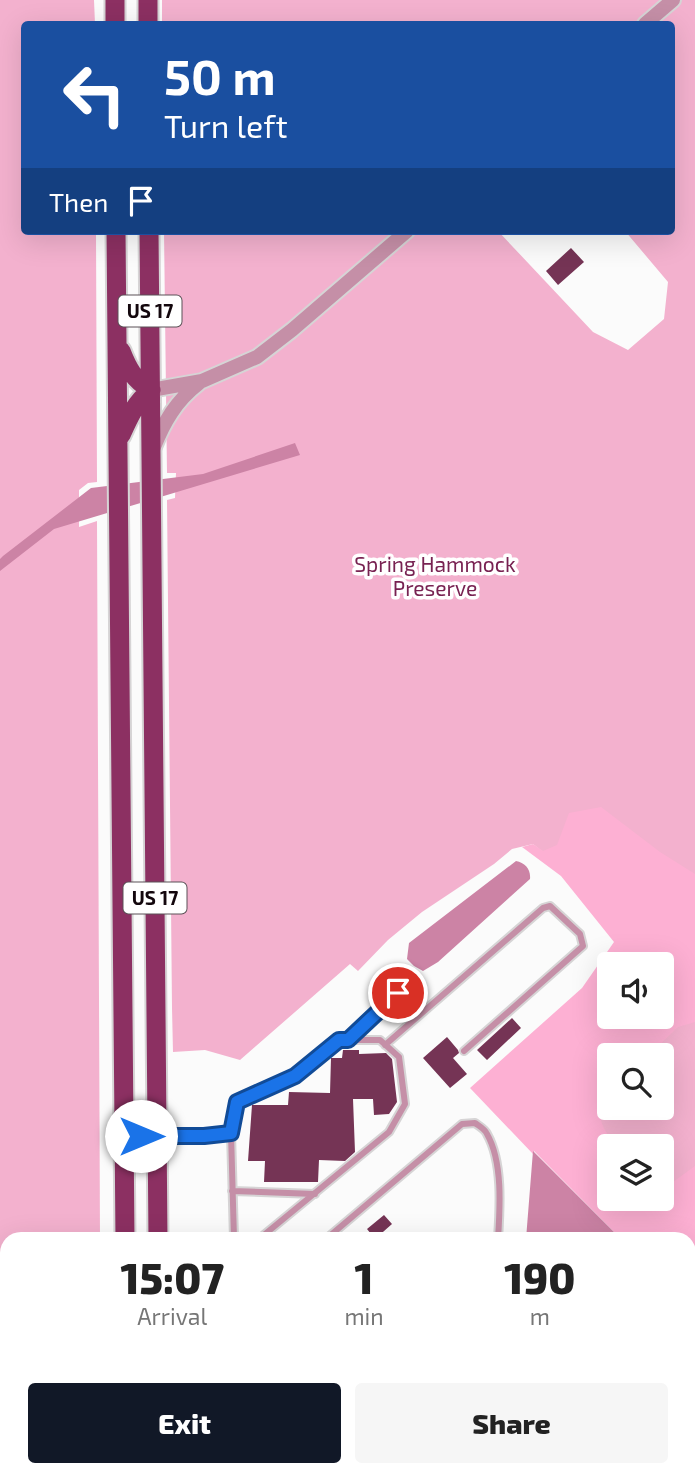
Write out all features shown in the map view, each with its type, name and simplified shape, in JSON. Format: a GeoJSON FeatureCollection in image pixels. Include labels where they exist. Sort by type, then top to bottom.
{"type":"FeatureCollection","features":[{"type":"Feature","properties":{"kind":"main road"},"geometry":{"type":"LineString","coordinates":[[114,0],[115,21]]}},
{"type":"Feature","properties":{"kind":"main road"},"geometry":{"type":"LineString","coordinates":[[148,0],[148,21]]}},
{"type":"Feature","properties":{"kind":"main road","name":"US 17"},"geometry":{"type":"LineString","coordinates":[[116,235],[125,1232]]}},
{"type":"Feature","properties":{"kind":"main road","name":"US 17"},"geometry":{"type":"LineString","coordinates":[[149,235],[158,1232]]}},
{"type":"Feature","properties":{"kind":"main road"},"geometry":{"type":"LineString","coordinates":[[117,340],[129,370],[138,382],[151,390],[139,400],[129,415],[118,442]]}},
{"type":"Feature","properties":{"kind":"street"},"geometry":{"type":"LineString","coordinates":[[648,21],[673,0]]}},
{"type":"Feature","properties":{"kind":"street"},"geometry":{"type":"LineString","coordinates":[[151,390],[202,381],[257,357],[402,235]]}},
{"type":"Feature","properties":{"kind":"street"},"geometry":{"type":"LineString","coordinates":[[152,461],[165,421],[183,397],[202,381]]}},
{"type":"Feature","properties":{"kind":"lane"},"geometry":{"type":"LineString","coordinates":[[385,1045],[543,908],[550,906],[580,934],[583,946],[464,1051]]}},
{"type":"Feature","properties":{"kind":"lane"},"geometry":{"type":"LineString","coordinates":[[348,1040],[398,993],[404,995],[417,1008],[419,1016]]}},
{"type":"Feature","properties":{"kind":"lane"},"geometry":{"type":"LineString","coordinates":[[234,1232],[231,1133],[237,1102],[295,1076],[339,1040],[380,1040],[399,1057],[405,1104],[389,1132],[268,1232]]}},
{"type":"Feature","properties":{"kind":"lane"},"geometry":{"type":"LineString","coordinates":[[334,1232],[462,1124],[475,1123],[487,1132],[495,1157],[500,1197],[498,1232]]}},
{"type":"Feature","properties":{"kind":"lane"},"geometry":{"type":"LineString","coordinates":[[124,1136],[204,1136],[231,1133]]}},
{"type":"Feature","properties":{"kind":"lane"},"geometry":{"type":"LineString","coordinates":[[232,1191],[315,1194]]}},
{"type":"Feature","properties":{"kind":"green space"},"geometry":{"type":"Polygon","coordinates":[[[0,0],[94,0],[95,21],[21,21],[21,235],[96,235],[97,482],[88,483],[79,490],[79,527],[97,521],[100,1232],[0,1232],[0,0]]]}},
{"type":"Feature","properties":{"kind":"green space","name":"Spring Hammock Preserve"},"geometry":{"type":"Polygon","coordinates":[[[162,0],[695,0],[695,1232],[627,1232],[608,1211],[674,1211],[674,1134],[597,1134],[597,1199],[489,1080],[597,1023],[597,1029],[674,1029],[674,952],[638,950],[533,844],[512,849],[422,912],[388,940],[358,971],[350,964],[240,1060],[205,1050],[173,1052],[167,500],[175,498],[176,473],[167,473],[164,235],[502,235],[593,332],[628,350],[664,319],[668,282],[628,235],[675,235],[675,21],[162,21],[162,0]]]}},
{"type":"Feature","properties":{"kind":"shaded area"},"geometry":{"type":"Polygon","coordinates":[[[295,443],[300,455],[54,529],[0,571],[0,559],[3,556],[91,488],[203,474],[295,443]]]}},
{"type":"Feature","properties":{"kind":"shaded area"},"geometry":{"type":"Polygon","coordinates":[[[601,807],[660,852],[695,874],[695,1022],[678,1027],[661,1043],[597,1043],[597,1120],[602,1120],[608,1134],[597,1134],[597,1211],[674,1211],[674,1181],[695,1166],[695,1232],[614,1232],[534,1151],[533,1154],[470,1088],[582,988],[597,966],[597,1029],[674,1029],[674,952],[607,952],[614,942],[561,876],[522,847],[533,844],[543,851],[557,845],[569,813],[601,807]]]}},
{"type":"Feature","properties":{"kind":"shaded area"},"geometry":{"type":"Polygon","coordinates":[[[516,861],[527,867],[530,879],[438,962],[423,971],[407,959],[409,943],[516,861]]]}},
{"type":"Feature","properties":{"kind":"shaded area"},"geometry":{"type":"Polygon","coordinates":[[[533,1151],[614,1232],[527,1232],[533,1151]]]}},
{"type":"Feature","properties":{"kind":"building"},"geometry":{"type":"Polygon","coordinates":[[[571,248],[584,262],[558,285],[546,271],[571,248]]]}},
{"type":"Feature","properties":{"kind":"building"},"geometry":{"type":"Polygon","coordinates":[[[512,1018],[521,1028],[487,1060],[477,1050],[512,1018]]]}},
{"type":"Feature","properties":{"kind":"building"},"geometry":{"type":"Polygon","coordinates":[[[447,1037],[459,1053],[453,1058],[467,1074],[450,1088],[423,1058],[447,1037]]]}},
{"type":"Feature","properties":{"kind":"building"},"geometry":{"type":"Polygon","coordinates":[[[343,1050],[359,1050],[359,1054],[386,1053],[392,1059],[397,1102],[389,1114],[374,1115],[373,1099],[353,1099],[355,1152],[345,1161],[319,1160],[318,1182],[264,1182],[265,1161],[248,1161],[252,1105],[288,1105],[289,1092],[330,1093],[331,1058],[342,1058],[343,1050]]]}},
{"type":"Feature","properties":{"kind":"building"},"geometry":{"type":"Polygon","coordinates":[[[384,1215],[392,1224],[383,1232],[369,1232],[367,1229],[384,1215]]]}},
{"type":"Feature","properties":{"kind":"route"},"geometry":{"type":"LineString","coordinates":[[141,1136],[231,1133],[237,1102],[295,1076],[339,1040],[348,1040],[398,993]]}}]}
